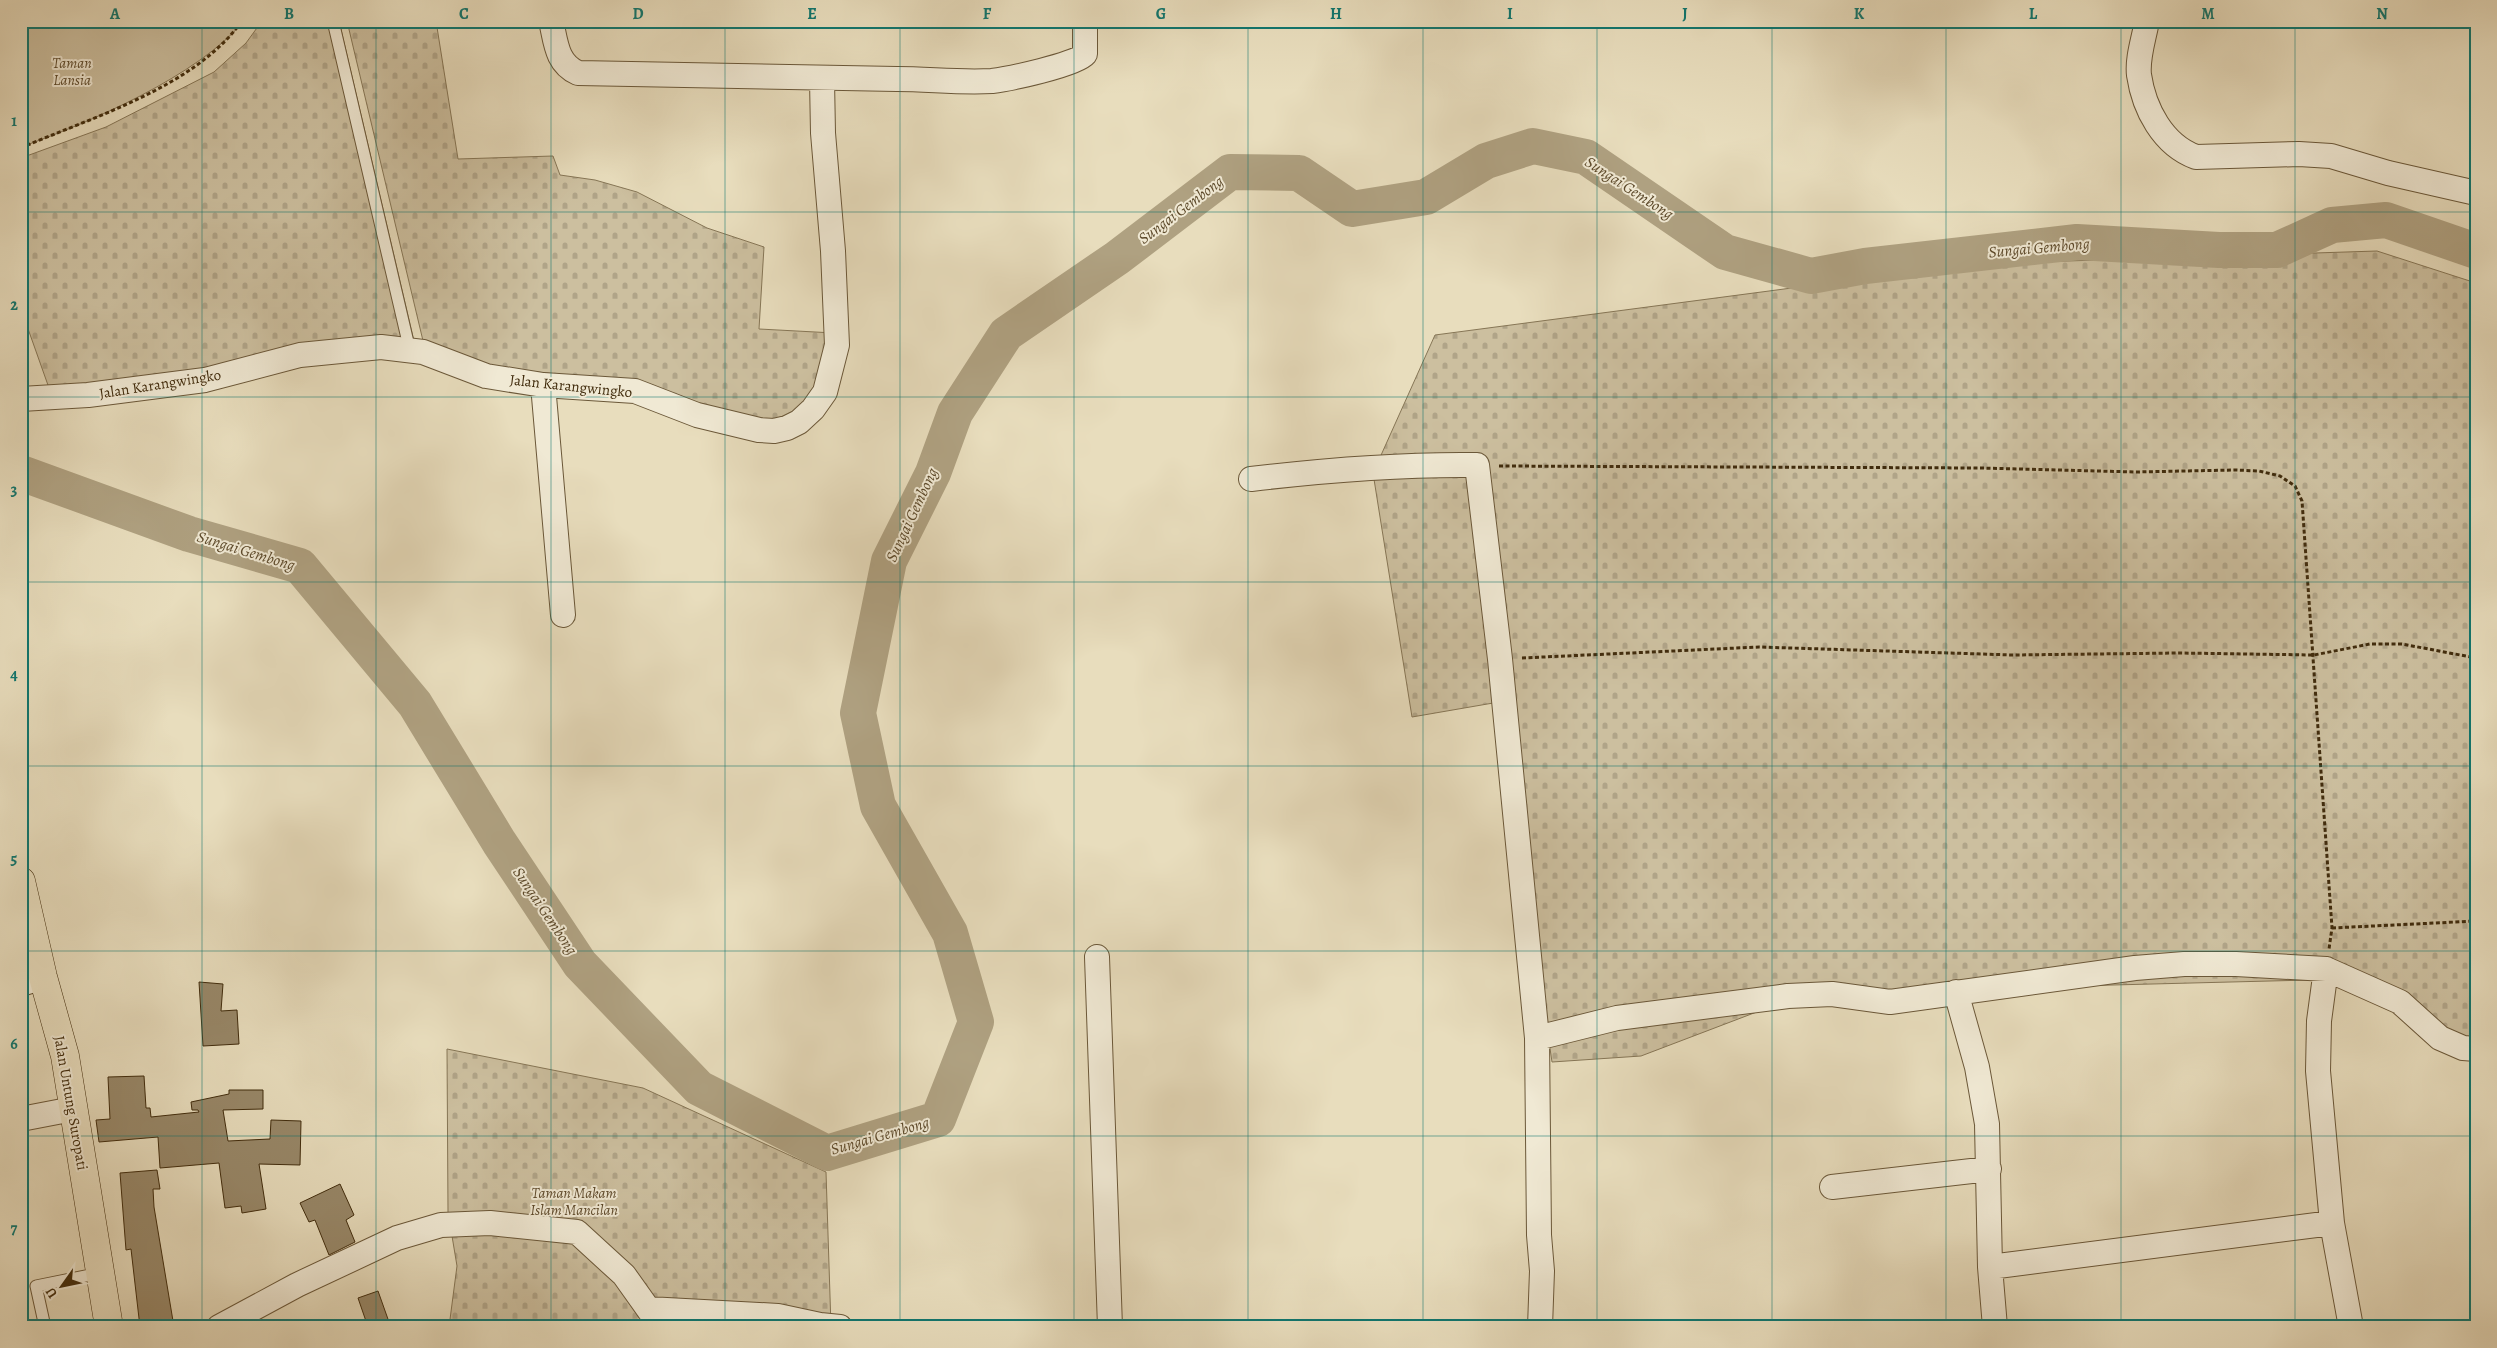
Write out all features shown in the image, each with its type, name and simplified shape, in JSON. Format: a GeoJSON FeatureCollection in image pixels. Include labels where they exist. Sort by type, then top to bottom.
{"type":"FeatureCollection","features":[{"type":"Feature","properties":{"kind":"highway","name":"Jalan Untung Suropati"},"geometry":{"type":"LineString","coordinates":[[21,882],[32,981],[66,1056],[109,1327]]}},
{"type":"Feature","properties":{"kind":"street"},"geometry":{"type":"LineString","coordinates":[[551,21],[559,56],[564,64],[578,73],[822,80],[900,79],[948,82],[993,81],[1074,62],[1081,58],[1086,47],[1085,21]]}},
{"type":"Feature","properties":{"kind":"street"},"geometry":{"type":"LineString","coordinates":[[2148,21],[2140,59],[2139,75],[2148,104],[2157,124],[2167,140],[2181,152],[2196,157],[2299,154],[2332,156],[2388,173],[2476,193]]}},
{"type":"Feature","properties":{"kind":"street","name":"Jalan Karangwingko"},"geometry":{"type":"LineString","coordinates":[[21,399],[88,395],[205,380],[300,354],[381,347],[423,352],[486,376],[543,385],[635,391],[697,415],[759,430],[787,428],[799,422],[814,409],[825,392],[837,345],[833,251],[824,142],[822,80]]}},
{"type":"Feature","properties":{"kind":"street"},"geometry":{"type":"LineString","coordinates":[[543,385],[563,615]]}},
{"type":"Feature","properties":{"kind":"street"},"geometry":{"type":"LineString","coordinates":[[1251,479],[1326,470],[1423,465],[1476,465],[1500,659],[1537,1038],[1539,1235],[1542,1271],[1540,1327]]}},
{"type":"Feature","properties":{"kind":"street"},"geometry":{"type":"LineString","coordinates":[[1097,957],[1110,1327]]}},
{"type":"Feature","properties":{"kind":"street"},"geometry":{"type":"LineString","coordinates":[[1537,1038],[1617,1018],[1740,1001],[1832,994],[1890,1002],[2135,968],[2184,964],[2236,964],[2326,969],[2400,1002],[2440,1038],[2463,1048],[2476,1049]]}},
{"type":"Feature","properties":{"kind":"street"},"geometry":{"type":"LineString","coordinates":[[2326,969],[2318,1021],[2318,1071],[2332,1222],[2351,1327]]}},
{"type":"Feature","properties":{"kind":"street"},"geometry":{"type":"LineString","coordinates":[[1956,992],[1976,1067],[1987,1124],[1990,1267],[1995,1327]]}},
{"type":"Feature","properties":{"kind":"street"},"geometry":{"type":"LineString","coordinates":[[21,1119],[73,1109]]}},
{"type":"Feature","properties":{"kind":"street"},"geometry":{"type":"LineString","coordinates":[[1832,1188],[1989,1169]]}},
{"type":"Feature","properties":{"kind":"street"},"geometry":{"type":"LineString","coordinates":[[1990,1267],[2332,1222]]}},
{"type":"Feature","properties":{"kind":"street"},"geometry":{"type":"LineString","coordinates":[[219,1327],[297,1284],[397,1238],[441,1225],[490,1223],[577,1232],[624,1275],[654,1318],[778,1316],[820,1325],[840,1327]]}},
{"type":"Feature","properties":{"kind":"lane"},"geometry":{"type":"LineString","coordinates":[[333,21],[410,351]]}},
{"type":"Feature","properties":{"kind":"lane"},"geometry":{"type":"LineString","coordinates":[[45,1327],[36,1286],[100,1273]]}},
{"type":"Feature","properties":{"kind":"path"},"geometry":{"type":"LineString","coordinates":[[21,148],[125,104],[181,74],[223,43],[242,21]]}},
{"type":"Feature","properties":{"kind":"path"},"geometry":{"type":"LineString","coordinates":[[1476,465],[1970,468],[2135,472],[2235,470],[2273,474],[2295,486],[2302,501],[2332,928],[2326,969]]}},
{"type":"Feature","properties":{"kind":"path"},"geometry":{"type":"LineString","coordinates":[[1500,659],[1759,647],[2013,655],[2179,653],[2314,655],[2370,644],[2402,644],[2476,658]]}},
{"type":"Feature","properties":{"kind":"path"},"geometry":{"type":"LineString","coordinates":[[2332,928],[2476,921]]}},
{"type":"Feature","properties":{"kind":"green space","name":"Taman Lansia"},"geometry":{"type":"Polygon","coordinates":[[[21,21],[244,21],[224,41],[199,61],[141,96],[78,125],[21,147],[21,21]]]}},
{"type":"Feature","properties":{"kind":"green space"},"geometry":{"type":"Polygon","coordinates":[[[262,21],[339,21],[414,341],[345,339],[292,347],[213,371],[49,388],[21,309],[21,158],[106,127],[214,72],[246,43],[262,21]]]}},
{"type":"Feature","properties":{"kind":"green space"},"geometry":{"type":"Polygon","coordinates":[[[347,21],[436,21],[458,159],[553,156],[560,175],[595,180],[637,192],[707,228],[764,247],[759,329],[834,333],[823,385],[795,417],[758,421],[611,380],[500,368],[424,345],[347,21]]]}},
{"type":"Feature","properties":{"kind":"green space"},"geometry":{"type":"Polygon","coordinates":[[[2377,251],[2476,283],[2476,1055],[2349,979],[1995,988],[1969,1005],[1796,997],[1641,1056],[1552,1062],[1499,702],[1412,717],[1373,473],[1435,335],[1974,264],[2377,251]]]}},
{"type":"Feature","properties":{"kind":"green space","name":"Taman Makam Islam Mancilan"},"geometry":{"type":"Polygon","coordinates":[[[447,1049],[643,1088],[826,1172],[831,1327],[449,1327],[457,1266],[448,1212],[447,1049]]]}},
{"type":"Feature","properties":{"kind":"building"},"geometry":{"type":"Polygon","coordinates":[[[199,982],[223,984],[221,1011],[237,1010],[239,1044],[203,1046],[199,982]]]}},
{"type":"Feature","properties":{"kind":"building"},"geometry":{"type":"Polygon","coordinates":[[[144,1076],[146,1108],[150,1108],[151,1117],[199,1112],[198,1110],[192,1110],[191,1102],[229,1094],[229,1090],[263,1090],[263,1109],[223,1110],[228,1141],[270,1139],[271,1120],[301,1121],[300,1165],[259,1164],[266,1209],[242,1213],[241,1206],[225,1208],[219,1163],[160,1168],[158,1137],[99,1142],[96,1120],[110,1119],[108,1077],[144,1076]]]}},
{"type":"Feature","properties":{"kind":"building"},"geometry":{"type":"Polygon","coordinates":[[[157,1170],[160,1189],[153,1189],[154,1207],[174,1327],[140,1327],[131,1249],[126,1250],[120,1173],[157,1170]]]}},
{"type":"Feature","properties":{"kind":"building"},"geometry":{"type":"Polygon","coordinates":[[[340,1184],[354,1215],[346,1220],[355,1242],[329,1255],[315,1220],[309,1222],[300,1203],[340,1184]]]}},
{"type":"Feature","properties":{"kind":"building"},"geometry":{"type":"Polygon","coordinates":[[[378,1291],[389,1322],[368,1327],[358,1298],[378,1291]]]}},
{"type":"Feature","properties":{"kind":"waterway","name":"Sungai Gembong"},"geometry":{"type":"LineString","coordinates":[[21,473],[189,534],[300,566],[415,704],[499,842],[580,964],[699,1088],[827,1153],[938,1119],[976,1022],[950,933],[878,806],[858,713],[889,561],[933,473],[955,413],[1006,334],[1117,258],[1230,172],[1299,173],[1352,209],[1426,197],[1486,161],[1533,146],[1586,157],[1725,252],[1811,276],[1865,266],[2077,242],[2219,250],[2277,250],[2332,225],[2386,220],[2476,251]]}}]}
